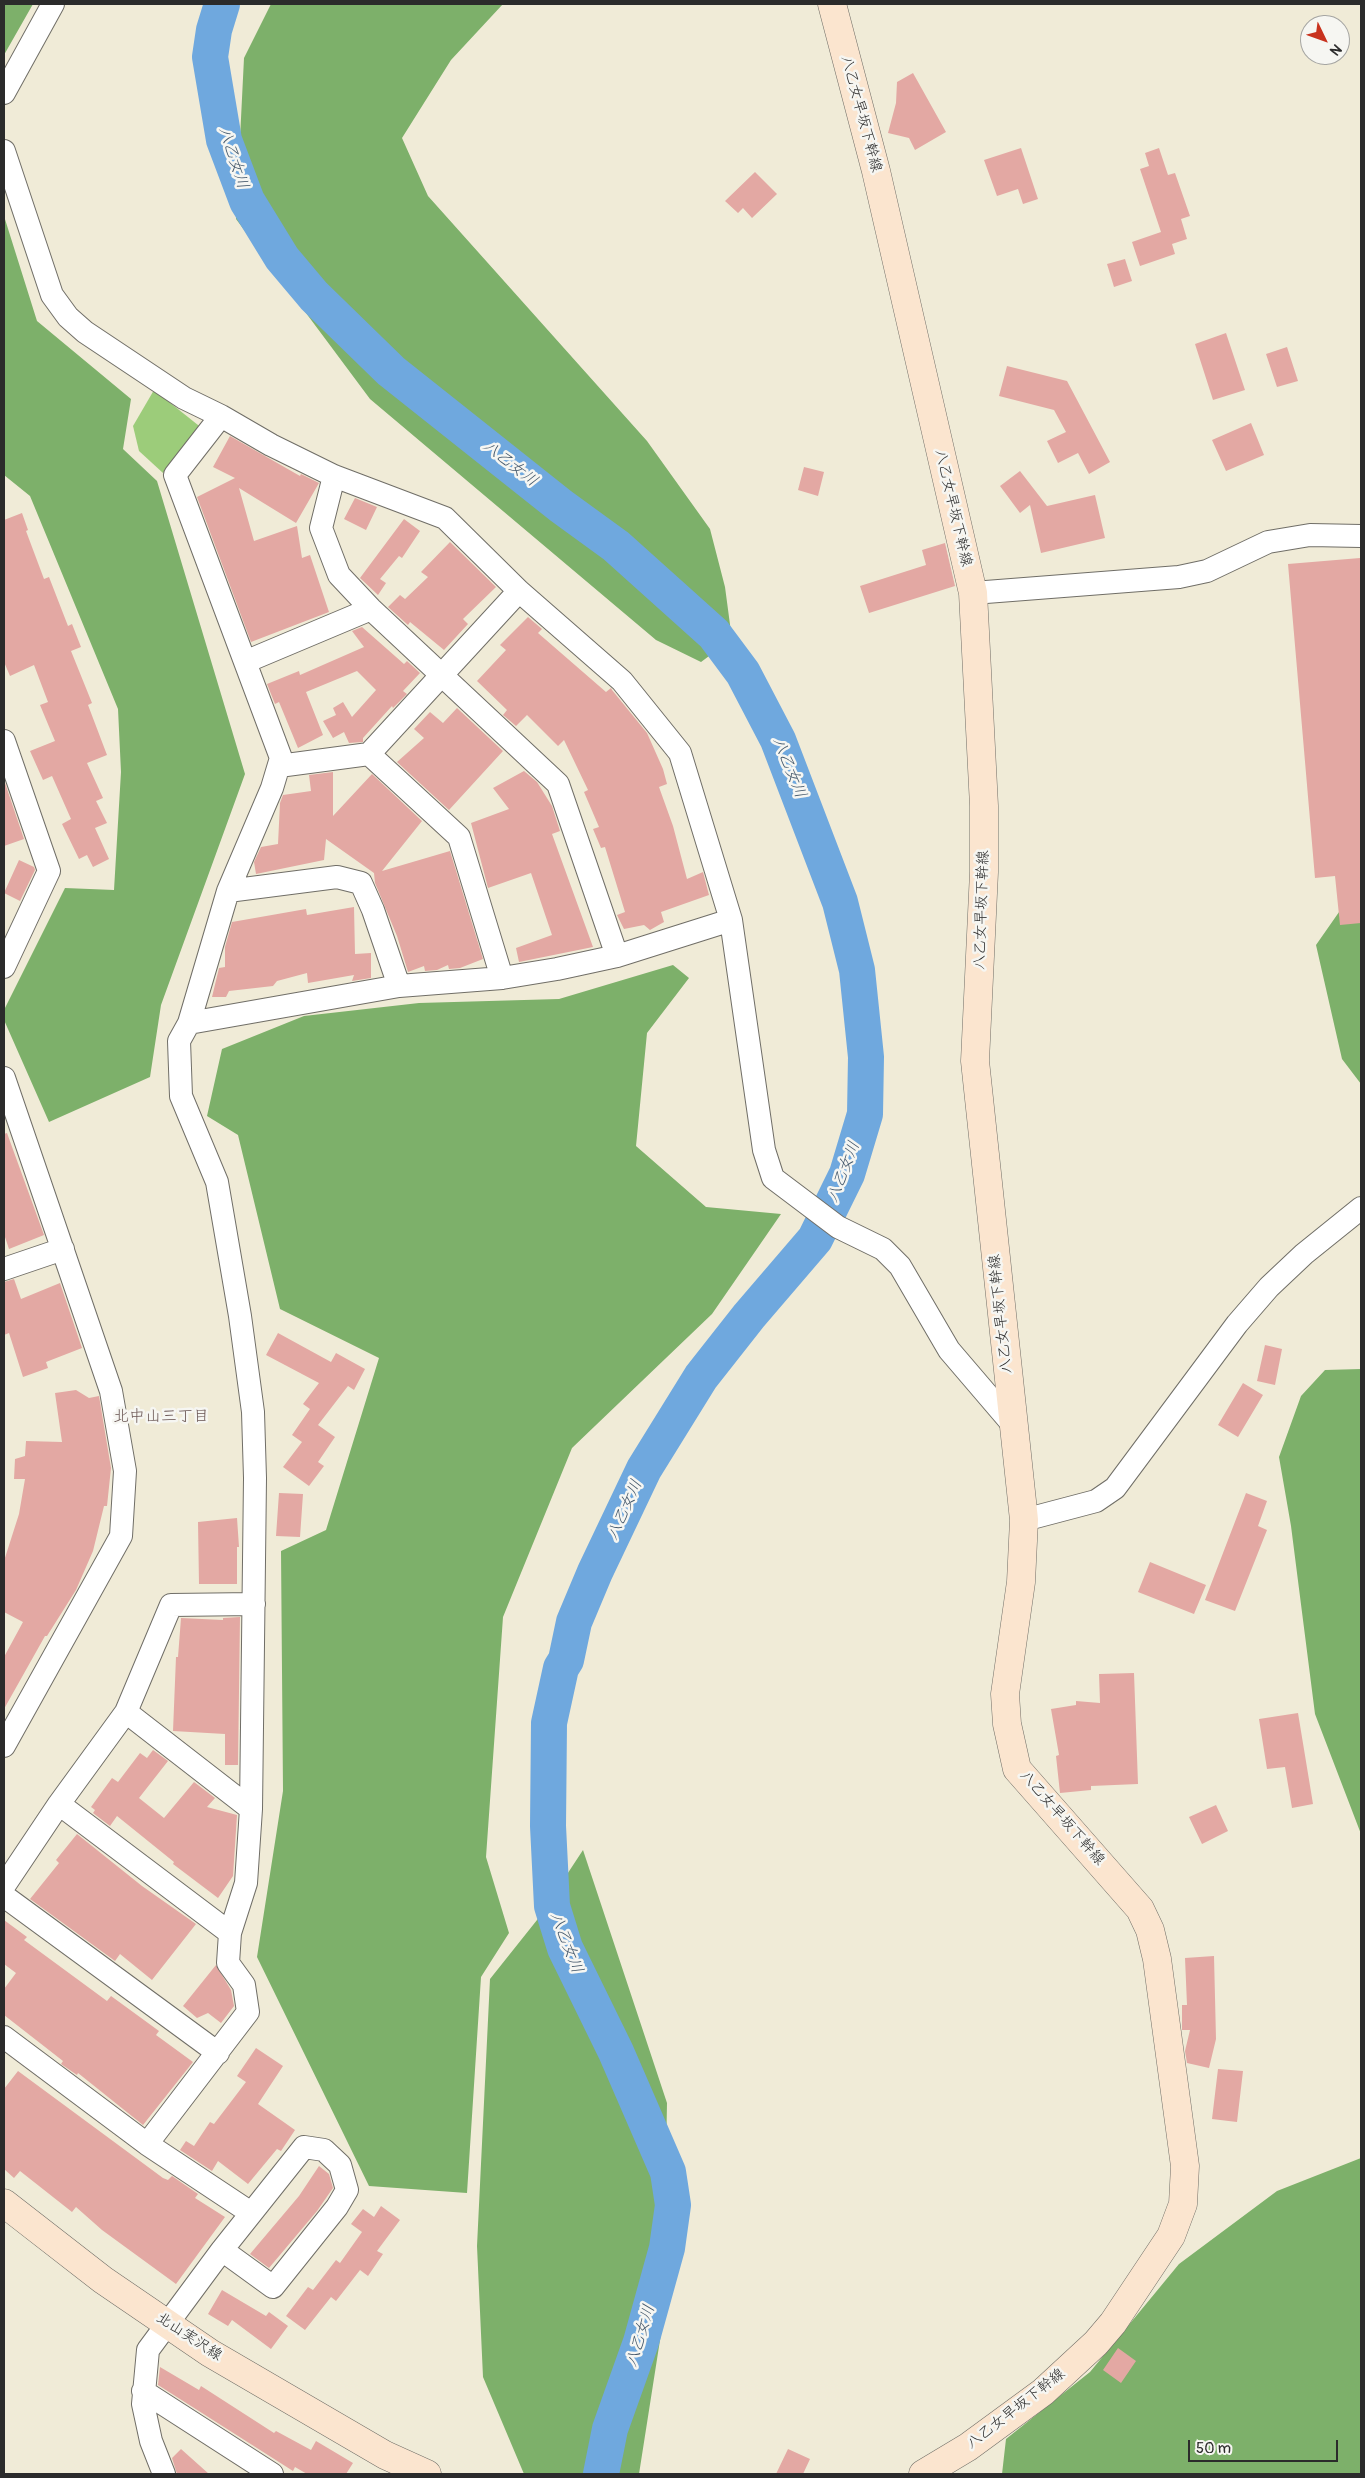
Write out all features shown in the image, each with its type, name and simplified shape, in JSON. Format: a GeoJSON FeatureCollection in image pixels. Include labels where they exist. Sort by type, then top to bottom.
{"type":"FeatureCollection","features":[{"type":"Feature","properties":{"kind":"street"},"geometry":{"type":"LineString","coordinates":[[4,93],[53,4]]}},
{"type":"Feature","properties":{"kind":"street","name":"八乙女早坂下幹線"},"geometry":{"type":"LineString","coordinates":[[832,4],[876,171],[973,593],[984,806],[984,872],[975,1061],[1024,1520],[1021,1582],[1005,1694],[1007,1724],[1011,1747],[1018,1769],[1140,1908],[1150,1930],[1185,2166],[1183,2204],[1171,2236],[1113,2323],[1096,2343],[1043,2392],[1011,2417],[968,2448],[923,2474]]}},
{"type":"Feature","properties":{"kind":"street"},"geometry":{"type":"LineString","coordinates":[[4,151],[52,295],[68,317],[85,332],[184,398],[221,416],[271,445],[334,476],[445,518],[519,591],[622,681],[680,753],[731,920],[764,1150],[773,1178],[785,1189],[838,1227],[883,1249],[900,1266],[949,1350],[1014,1426]]}},
{"type":"Feature","properties":{"kind":"street"},"geometry":{"type":"LineString","coordinates":[[147,2144],[248,2012],[244,1985],[228,1963],[230,1934],[246,1883],[251,1809],[255,1478],[253,1412],[240,1316],[217,1182],[181,1096],[179,1041],[188,1023],[228,891],[272,788],[281,758],[175,475],[221,416]]}},
{"type":"Feature","properties":{"kind":"street"},"geometry":{"type":"LineString","coordinates":[[334,476],[321,528],[339,575],[371,609],[558,784],[617,956]]}},
{"type":"Feature","properties":{"kind":"street"},"geometry":{"type":"LineString","coordinates":[[973,593],[1179,576],[1206,571],[1268,542],[1310,535],[1361,536]]}},
{"type":"Feature","properties":{"kind":"street"},"geometry":{"type":"LineString","coordinates":[[279,766],[369,754],[519,591]]}},
{"type":"Feature","properties":{"kind":"street"},"geometry":{"type":"LineString","coordinates":[[245,662],[371,609]]}},
{"type":"Feature","properties":{"kind":"street"},"geometry":{"type":"LineString","coordinates":[[4,741],[49,871],[4,967]]}},
{"type":"Feature","properties":{"kind":"street"},"geometry":{"type":"LineString","coordinates":[[369,754],[459,837],[502,978]]}},
{"type":"Feature","properties":{"kind":"street"},"geometry":{"type":"LineString","coordinates":[[228,891],[336,877],[361,883],[373,910],[399,986]]}},
{"type":"Feature","properties":{"kind":"street"},"geometry":{"type":"LineString","coordinates":[[188,1023],[399,986],[502,978],[617,956],[731,920]]}},
{"type":"Feature","properties":{"kind":"street"},"geometry":{"type":"LineString","coordinates":[[4,1078],[111,1391],[125,1471],[121,1536],[4,1746]]}},
{"type":"Feature","properties":{"kind":"street"},"geometry":{"type":"LineString","coordinates":[[1024,1520],[1096,1501],[1115,1488],[1237,1324],[1270,1287],[1304,1254],[1361,1208]]}},
{"type":"Feature","properties":{"kind":"street"},"geometry":{"type":"LineString","coordinates":[[4,1269],[63,1249]]}},
{"type":"Feature","properties":{"kind":"street"},"geometry":{"type":"LineString","coordinates":[[4,1886],[59,1804],[126,1712],[171,1606],[254,1604]]}},
{"type":"Feature","properties":{"kind":"street"},"geometry":{"type":"LineString","coordinates":[[126,1712],[251,1809]]}},
{"type":"Feature","properties":{"kind":"street"},"geometry":{"type":"LineString","coordinates":[[59,1804],[230,1934]]}},
{"type":"Feature","properties":{"kind":"street"},"geometry":{"type":"LineString","coordinates":[[4,1896],[218,2053]]}},
{"type":"Feature","properties":{"kind":"street"},"geometry":{"type":"LineString","coordinates":[[4,2037],[147,2144],[251,2213]]}},
{"type":"Feature","properties":{"kind":"street"},"geometry":{"type":"LineString","coordinates":[[164,2474],[151,2441],[143,2404],[148,2350],[222,2250],[304,2147],[324,2150],[340,2165],[347,2190],[322,2227],[273,2287],[222,2250]]}},
{"type":"Feature","properties":{"kind":"street","name":"北山実沢線"},"geometry":{"type":"LineString","coordinates":[[4,2203],[104,2280],[210,2353],[385,2455],[427,2474]]}},
{"type":"Feature","properties":{"kind":"street"},"geometry":{"type":"LineString","coordinates":[[143,2391],[272,2474]]}},
{"type":"Feature","properties":{"kind":"green space"},"geometry":{"type":"Polygon","coordinates":[[[4,4],[33,4],[4,55],[4,4]]]}},
{"type":"Feature","properties":{"kind":"green space"},"geometry":{"type":"Polygon","coordinates":[[[271,4],[503,4],[451,60],[402,138],[428,196],[647,441],[710,529],[725,587],[731,632],[724,645],[701,662],[656,640],[370,399],[236,219],[244,58],[271,4]]]}},
{"type":"Feature","properties":{"kind":"green space"},"geometry":{"type":"Polygon","coordinates":[[[4,216],[37,321],[131,399],[123,449],[157,481],[245,774],[161,1005],[150,1077],[49,1122],[4,1020],[4,1010],[65,888],[114,890],[121,772],[118,709],[30,496],[4,475],[4,216]]]}},
{"type":"Feature","properties":{"kind":"green space"},"geometry":{"type":"Polygon","coordinates":[[[154,390],[203,429],[163,473],[139,451],[133,426],[154,390]]]}},
{"type":"Feature","properties":{"kind":"green space"},"geometry":{"type":"Polygon","coordinates":[[[1361,885],[1361,1084],[1342,1059],[1316,945],[1353,892],[1361,885]]]}},
{"type":"Feature","properties":{"kind":"green space"},"geometry":{"type":"Polygon","coordinates":[[[673,965],[689,978],[647,1033],[636,1146],[706,1207],[781,1214],[712,1314],[572,1448],[503,1617],[486,1857],[509,1933],[481,1977],[467,2193],[369,2186],[257,1957],[283,1791],[281,1551],[326,1530],[379,1358],[280,1309],[238,1135],[207,1116],[222,1049],[304,1016],[419,1003],[559,999],[673,965]]]}},
{"type":"Feature","properties":{"kind":"green space"},"geometry":{"type":"Polygon","coordinates":[[[1361,1369],[1361,1834],[1315,1714],[1291,1526],[1279,1457],[1301,1396],[1325,1370],[1361,1369]]]}},
{"type":"Feature","properties":{"kind":"green space"},"geometry":{"type":"Polygon","coordinates":[[[583,1850],[667,2103],[663,2321],[639,2474],[524,2474],[483,2377],[477,2246],[490,1979],[537,1920],[583,1850]]]}},
{"type":"Feature","properties":{"kind":"green space"},"geometry":{"type":"Polygon","coordinates":[[[1361,2158],[1361,2474],[1002,2474],[1006,2439],[1090,2372],[1179,2264],[1277,2191],[1361,2158]]]}},
{"type":"Feature","properties":{"kind":"building"},"geometry":{"type":"Polygon","coordinates":[[[913,73],[946,132],[915,150],[909,138],[888,133],[896,103],[897,82],[913,73]]]}},
{"type":"Feature","properties":{"kind":"building"},"geometry":{"type":"Polygon","coordinates":[[[1021,148],[1038,199],[1023,204],[1018,189],[997,196],[984,160],[1021,148]]]}},
{"type":"Feature","properties":{"kind":"building"},"geometry":{"type":"Polygon","coordinates":[[[1159,148],[1168,175],[1175,173],[1190,216],[1181,219],[1187,239],[1172,244],[1175,254],[1140,266],[1132,242],[1161,232],[1140,169],[1149,166],[1145,153],[1159,148]]]}},
{"type":"Feature","properties":{"kind":"building"},"geometry":{"type":"Polygon","coordinates":[[[755,172],[777,194],[752,218],[743,208],[738,213],[725,201],[755,172]]]}},
{"type":"Feature","properties":{"kind":"building"},"geometry":{"type":"Polygon","coordinates":[[[1125,259],[1132,281],[1114,287],[1107,264],[1125,259]]]}},
{"type":"Feature","properties":{"kind":"building"},"geometry":{"type":"Polygon","coordinates":[[[1226,333],[1245,390],[1213,400],[1195,344],[1226,333]]]}},
{"type":"Feature","properties":{"kind":"building"},"geometry":{"type":"Polygon","coordinates":[[[1287,347],[1298,381],[1277,387],[1266,354],[1287,347]]]}},
{"type":"Feature","properties":{"kind":"building"},"geometry":{"type":"Polygon","coordinates":[[[1007,366],[1067,381],[1110,462],[1089,474],[1078,453],[1058,463],[1047,441],[1066,432],[1054,410],[999,396],[1007,366]]]}},
{"type":"Feature","properties":{"kind":"building"},"geometry":{"type":"Polygon","coordinates":[[[1251,423],[1264,455],[1226,471],[1212,440],[1251,423]]]}},
{"type":"Feature","properties":{"kind":"building"},"geometry":{"type":"Polygon","coordinates":[[[230,436],[300,476],[301,474],[319,483],[296,523],[239,488],[254,541],[297,526],[302,558],[310,555],[329,612],[251,642],[197,497],[235,478],[213,467],[230,436]]]}},
{"type":"Feature","properties":{"kind":"building"},"geometry":{"type":"Polygon","coordinates":[[[804,467],[824,472],[818,496],[798,490],[804,467]]]}},
{"type":"Feature","properties":{"kind":"building"},"geometry":{"type":"Polygon","coordinates":[[[1020,471],[1047,506],[1095,495],[1105,538],[1041,553],[1030,505],[1020,513],[1000,486],[1020,471]]]}},
{"type":"Feature","properties":{"kind":"building"},"geometry":{"type":"Polygon","coordinates":[[[355,498],[377,507],[366,530],[344,519],[355,498]]]}},
{"type":"Feature","properties":{"kind":"building"},"geometry":{"type":"Polygon","coordinates":[[[22,513],[28,530],[26,531],[44,579],[49,577],[68,626],[72,624],[81,647],[71,651],[92,703],[88,705],[107,755],[87,763],[103,798],[96,801],[107,823],[95,828],[109,859],[93,867],[87,855],[79,859],[62,824],[71,819],[52,776],[43,780],[30,751],[55,741],[40,705],[48,702],[34,665],[10,676],[4,662],[4,520],[22,513]]]}},
{"type":"Feature","properties":{"kind":"building"},"geometry":{"type":"Polygon","coordinates":[[[404,519],[420,531],[402,558],[399,556],[380,579],[386,583],[378,595],[360,578],[404,519]]]}},
{"type":"Feature","properties":{"kind":"building"},"geometry":{"type":"Polygon","coordinates":[[[450,542],[496,587],[463,619],[468,624],[444,650],[410,622],[408,625],[388,607],[400,595],[405,599],[428,577],[421,572],[450,542]]]}},
{"type":"Feature","properties":{"kind":"building"},"geometry":{"type":"Polygon","coordinates":[[[945,543],[955,586],[869,613],[860,586],[926,565],[922,550],[945,543]]]}},
{"type":"Feature","properties":{"kind":"building"},"geometry":{"type":"Polygon","coordinates":[[[1360,558],[1361,923],[1340,925],[1335,876],[1315,878],[1288,564],[1360,558]]]}},
{"type":"Feature","properties":{"kind":"building"},"geometry":{"type":"Polygon","coordinates":[[[528,617],[542,629],[538,633],[606,692],[611,688],[647,733],[663,769],[667,784],[659,787],[673,826],[687,879],[703,872],[709,895],[661,912],[664,922],[650,930],[644,925],[624,929],[617,915],[625,912],[605,847],[601,848],[593,829],[599,827],[584,792],[588,790],[564,740],[558,746],[527,715],[516,726],[503,715],[507,710],[477,681],[506,650],[500,645],[528,617]]]}},
{"type":"Feature","properties":{"kind":"building"},"geometry":{"type":"Polygon","coordinates":[[[362,627],[404,664],[407,661],[420,673],[403,691],[407,694],[393,708],[392,706],[363,738],[363,742],[349,743],[344,732],[333,738],[323,721],[336,715],[333,708],[343,702],[352,717],[376,690],[357,671],[306,692],[323,735],[298,748],[279,702],[275,704],[267,684],[299,671],[300,675],[364,647],[352,631],[362,627]]]}},
{"type":"Feature","properties":{"kind":"building"},"geometry":{"type":"Polygon","coordinates":[[[457,708],[503,751],[449,810],[397,762],[424,738],[414,729],[430,712],[443,723],[457,708]]]}},
{"type":"Feature","properties":{"kind":"building"},"geometry":{"type":"Polygon","coordinates":[[[524,771],[537,782],[552,806],[560,831],[552,834],[593,947],[519,962],[516,948],[552,935],[531,873],[488,888],[471,823],[509,809],[493,788],[524,771]]]}},
{"type":"Feature","properties":{"kind":"building"},"geometry":{"type":"Polygon","coordinates":[[[333,772],[333,816],[372,774],[422,821],[382,871],[450,851],[483,959],[460,968],[449,969],[448,965],[437,970],[425,971],[424,966],[408,972],[397,936],[375,883],[374,873],[326,839],[324,860],[256,874],[254,862],[261,847],[278,844],[280,803],[283,795],[311,791],[309,775],[333,772]]]}},
{"type":"Feature","properties":{"kind":"building"},"geometry":{"type":"Polygon","coordinates":[[[4,780],[24,839],[4,846],[4,780]]]}},
{"type":"Feature","properties":{"kind":"building"},"geometry":{"type":"Polygon","coordinates":[[[19,860],[34,867],[35,870],[20,901],[4,893],[19,860]]]}},
{"type":"Feature","properties":{"kind":"building"},"geometry":{"type":"Polygon","coordinates":[[[354,907],[355,954],[371,953],[371,978],[352,981],[354,975],[308,983],[307,973],[277,981],[273,986],[229,991],[226,997],[212,997],[219,968],[225,967],[225,947],[232,922],[306,909],[307,915],[354,907]]]}},
{"type":"Feature","properties":{"kind":"building"},"geometry":{"type":"Polygon","coordinates":[[[7,1133],[44,1235],[9,1249],[4,1234],[4,1134],[7,1133]]]}},
{"type":"Feature","properties":{"kind":"building"},"geometry":{"type":"Polygon","coordinates":[[[14,1279],[21,1299],[60,1283],[82,1348],[46,1362],[48,1368],[23,1377],[9,1333],[4,1335],[4,1282],[14,1279]]]}},
{"type":"Feature","properties":{"kind":"building"},"geometry":{"type":"Polygon","coordinates":[[[278,1333],[331,1362],[336,1353],[365,1369],[354,1390],[348,1386],[318,1425],[335,1437],[318,1462],[324,1466],[309,1486],[283,1467],[302,1442],[292,1435],[310,1409],[303,1404],[319,1383],[266,1355],[278,1333]]]}},
{"type":"Feature","properties":{"kind":"building"},"geometry":{"type":"Polygon","coordinates":[[[1265,1345],[1282,1349],[1275,1385],[1257,1381],[1265,1345]]]}},
{"type":"Feature","properties":{"kind":"building"},"geometry":{"type":"Polygon","coordinates":[[[1243,1383],[1263,1395],[1238,1437],[1218,1425],[1243,1383]]]}},
{"type":"Feature","properties":{"kind":"building"},"geometry":{"type":"Polygon","coordinates":[[[76,1390],[89,1398],[99,1396],[111,1468],[107,1506],[104,1506],[93,1551],[76,1590],[47,1636],[45,1636],[4,1709],[4,1657],[23,1622],[4,1612],[4,1561],[19,1514],[25,1479],[14,1479],[15,1459],[25,1456],[26,1441],[62,1442],[55,1393],[76,1390]]]}},
{"type":"Feature","properties":{"kind":"building"},"geometry":{"type":"Polygon","coordinates":[[[279,1493],[303,1494],[300,1537],[276,1536],[279,1493]]]}},
{"type":"Feature","properties":{"kind":"building"},"geometry":{"type":"Polygon","coordinates":[[[1246,1493],[1267,1501],[1258,1526],[1267,1530],[1235,1611],[1205,1600],[1246,1493]]]}},
{"type":"Feature","properties":{"kind":"building"},"geometry":{"type":"Polygon","coordinates":[[[237,1518],[239,1547],[237,1547],[237,1584],[199,1584],[198,1522],[237,1518]]]}},
{"type":"Feature","properties":{"kind":"building"},"geometry":{"type":"Polygon","coordinates":[[[1150,1562],[1206,1585],[1194,1614],[1138,1592],[1150,1562]]]}},
{"type":"Feature","properties":{"kind":"building"},"geometry":{"type":"Polygon","coordinates":[[[240,1617],[238,1765],[225,1765],[225,1734],[173,1731],[176,1657],[178,1657],[181,1618],[223,1620],[223,1618],[240,1617]]]}},
{"type":"Feature","properties":{"kind":"building"},"geometry":{"type":"Polygon","coordinates":[[[1134,1673],[1138,1784],[1091,1786],[1091,1790],[1060,1793],[1056,1756],[1059,1755],[1051,1709],[1076,1705],[1076,1701],[1100,1703],[1099,1674],[1134,1673]]]}},
{"type":"Feature","properties":{"kind":"building"},"geometry":{"type":"Polygon","coordinates":[[[1298,1713],[1313,1804],[1292,1808],[1285,1767],[1267,1769],[1259,1719],[1298,1713]]]}},
{"type":"Feature","properties":{"kind":"building"},"geometry":{"type":"Polygon","coordinates":[[[153,1750],[168,1761],[139,1798],[164,1818],[194,1782],[215,1798],[207,1807],[237,1815],[233,1876],[218,1898],[173,1864],[174,1862],[117,1816],[110,1826],[93,1813],[95,1810],[91,1807],[112,1778],[118,1782],[140,1753],[147,1758],[153,1750]]]}},
{"type":"Feature","properties":{"kind":"building"},"geometry":{"type":"Polygon","coordinates":[[[1216,1805],[1228,1831],[1202,1844],[1189,1817],[1216,1805]]]}},
{"type":"Feature","properties":{"kind":"building"},"geometry":{"type":"Polygon","coordinates":[[[77,1834],[142,1886],[196,1924],[152,1980],[120,1954],[115,1961],[30,1899],[59,1863],[56,1860],[77,1834]]]}},
{"type":"Feature","properties":{"kind":"building"},"geometry":{"type":"Polygon","coordinates":[[[4,1920],[27,1937],[24,1940],[107,2001],[111,1996],[159,2031],[156,2035],[193,2062],[143,2125],[78,2073],[77,2075],[61,2064],[63,2061],[4,2015],[4,1989],[16,1973],[4,1964],[4,1920]]]}},
{"type":"Feature","properties":{"kind":"building"},"geometry":{"type":"Polygon","coordinates":[[[1214,1956],[1216,2039],[1209,2068],[1187,2063],[1185,2051],[1190,2030],[1182,2030],[1182,2005],[1187,2005],[1185,1958],[1214,1956]]]}},
{"type":"Feature","properties":{"kind":"building"},"geometry":{"type":"Polygon","coordinates":[[[216,1965],[231,1990],[234,2006],[221,2023],[208,2013],[197,2018],[183,2006],[216,1965]]]}},
{"type":"Feature","properties":{"kind":"building"},"geometry":{"type":"Polygon","coordinates":[[[256,2048],[283,2066],[258,2104],[295,2130],[281,2151],[277,2149],[248,2184],[218,2161],[212,2171],[180,2150],[186,2141],[194,2146],[210,2122],[214,2124],[246,2082],[237,2076],[256,2048]]]}},
{"type":"Feature","properties":{"kind":"building"},"geometry":{"type":"Polygon","coordinates":[[[1218,2069],[1243,2071],[1237,2122],[1212,2119],[1218,2069]]]}},
{"type":"Feature","properties":{"kind":"building"},"geometry":{"type":"Polygon","coordinates":[[[18,2071],[163,2178],[168,2180],[172,2176],[198,2194],[195,2198],[225,2217],[176,2284],[102,2230],[76,2207],[72,2212],[20,2171],[14,2178],[4,2169],[4,2089],[18,2071]]]}},
{"type":"Feature","properties":{"kind":"building"},"geometry":{"type":"Polygon","coordinates":[[[319,2166],[329,2174],[333,2188],[317,2211],[269,2268],[250,2254],[299,2196],[319,2166]]]}},
{"type":"Feature","properties":{"kind":"building"},"geometry":{"type":"Polygon","coordinates":[[[381,2206],[400,2220],[377,2251],[383,2254],[368,2276],[360,2270],[336,2301],[331,2297],[305,2330],[286,2316],[308,2287],[313,2290],[336,2260],[340,2263],[362,2232],[351,2224],[363,2209],[374,2217],[381,2206]]]}},
{"type":"Feature","properties":{"kind":"building"},"geometry":{"type":"Polygon","coordinates":[[[222,2290],[266,2316],[269,2312],[288,2326],[271,2349],[232,2320],[228,2326],[208,2314],[222,2290]]]}},
{"type":"Feature","properties":{"kind":"building"},"geometry":{"type":"Polygon","coordinates":[[[1118,2348],[1136,2361],[1121,2383],[1103,2370],[1118,2348]]]}},
{"type":"Feature","properties":{"kind":"building"},"geometry":{"type":"Polygon","coordinates":[[[160,2367],[199,2390],[201,2386],[274,2433],[276,2431],[311,2450],[316,2441],[353,2463],[346,2474],[307,2474],[295,2467],[293,2471],[158,2385],[160,2367]]]}},
{"type":"Feature","properties":{"kind":"building"},"geometry":{"type":"Polygon","coordinates":[[[181,2449],[209,2474],[177,2474],[172,2458],[181,2449]]]}},
{"type":"Feature","properties":{"kind":"building"},"geometry":{"type":"Polygon","coordinates":[[[788,2449],[810,2459],[803,2474],[776,2474],[788,2449]]]}},
{"type":"Feature","properties":{"kind":"waterway","name":"八乙女川"},"geometry":{"type":"LineString","coordinates":[[222,4],[214,30],[210,57],[224,140],[247,201],[282,258],[314,296],[391,371],[561,506],[616,546],[714,634],[743,673],[778,740],[840,902],[857,970],[866,1057],[865,1114],[847,1174],[815,1239],[749,1316],[701,1377],[644,1469],[595,1572],[574,1622],[566,1660],[561,1668],[549,1723],[548,1826],[552,1906],[565,1948],[616,2052],[668,2172],[673,2205],[667,2248],[641,2342],[610,2429],[601,2474]]}},
{"type":"Feature","properties":{"kind":"district","name":"北中山三丁目"},"geometry":{"type":"Point","coordinates":[161,1417]}}]}
